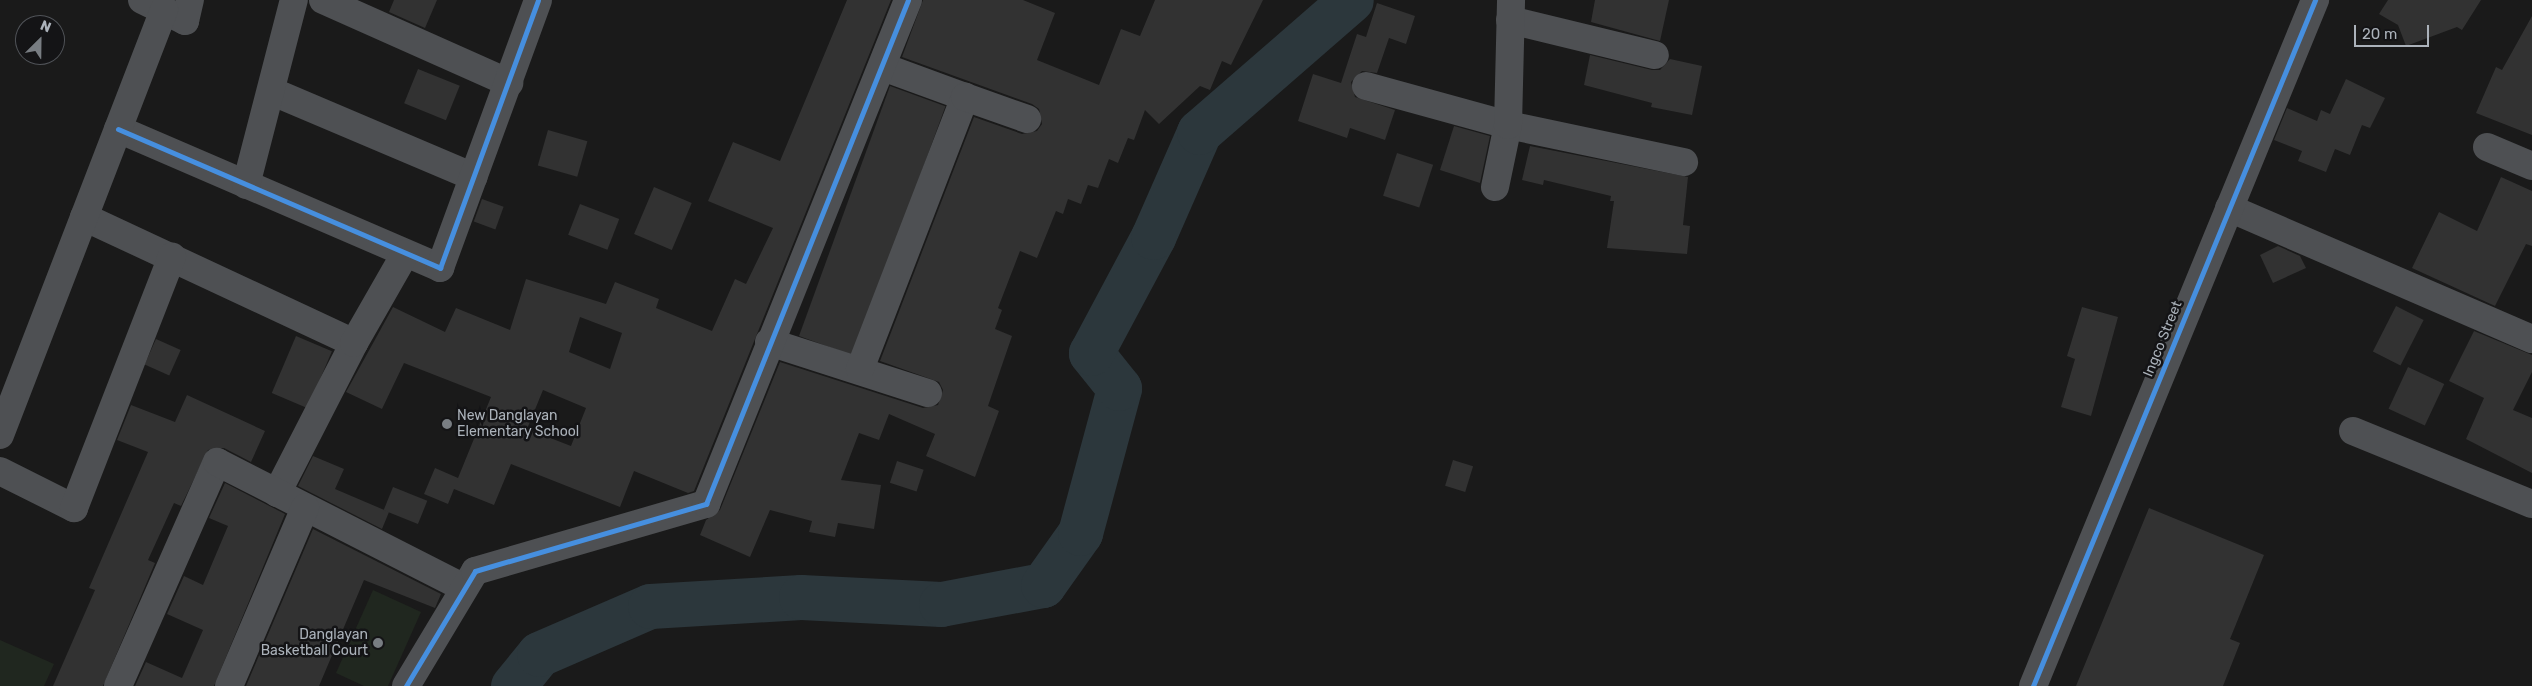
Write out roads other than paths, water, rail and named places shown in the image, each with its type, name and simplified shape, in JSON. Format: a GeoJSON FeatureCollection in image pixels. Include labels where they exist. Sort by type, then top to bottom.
{"type":"FeatureCollection","features":[{"type":"Feature","properties":{"kind":"street"},"geometry":{"type":"LineString","coordinates":[[0,435],[118,129],[153,5],[185,21],[190,0]]}},
{"type":"Feature","properties":{"kind":"street"},"geometry":{"type":"LineString","coordinates":[[246,185],[294,0]]}},
{"type":"Feature","properties":{"kind":"street"},"geometry":{"type":"LineString","coordinates":[[323,0],[509,83]]}},
{"type":"Feature","properties":{"kind":"street"},"geometry":{"type":"LineString","coordinates":[[118,129],[440,268],[538,0]]}},
{"type":"Feature","properties":{"kind":"street"},"geometry":{"type":"LineString","coordinates":[[406,686],[475,571],[706,504],[876,73],[883,67],[908,0]]}},
{"type":"Feature","properties":{"kind":"street","name":"Ingco Street"},"geometry":{"type":"LineString","coordinates":[[2033,686],[2315,0]]}},
{"type":"Feature","properties":{"kind":"street"},"geometry":{"type":"LineString","coordinates":[[1495,187],[1508,125],[1510,10],[1655,55]]}},
{"type":"Feature","properties":{"kind":"street"},"geometry":{"type":"LineString","coordinates":[[883,67],[1026,119]]}},
{"type":"Feature","properties":{"kind":"street"},"geometry":{"type":"LineString","coordinates":[[1366,86],[1508,125],[1684,162]]}},
{"type":"Feature","properties":{"kind":"street"},"geometry":{"type":"LineString","coordinates":[[271,91],[474,176]]}},
{"type":"Feature","properties":{"kind":"street"},"geometry":{"type":"LineString","coordinates":[[860,369],[965,97]]}},
{"type":"Feature","properties":{"kind":"street"},"geometry":{"type":"LineString","coordinates":[[2487,147],[2532,166]]}},
{"type":"Feature","properties":{"kind":"street"},"geometry":{"type":"LineString","coordinates":[[2229,208],[2532,339]]}},
{"type":"Feature","properties":{"kind":"street"},"geometry":{"type":"LineString","coordinates":[[84,218],[172,256],[354,343]]}},
{"type":"Feature","properties":{"kind":"street"},"geometry":{"type":"LineString","coordinates":[[277,493],[354,343],[405,254]]}},
{"type":"Feature","properties":{"kind":"street"},"geometry":{"type":"LineString","coordinates":[[0,472],[74,508],[172,256]]}},
{"type":"Feature","properties":{"kind":"street"},"geometry":{"type":"LineString","coordinates":[[769,342],[860,369],[928,393]]}},
{"type":"Feature","properties":{"kind":"street"},"geometry":{"type":"LineString","coordinates":[[2353,432],[2532,504]]}},
{"type":"Feature","properties":{"kind":"street"},"geometry":{"type":"LineString","coordinates":[[118,686],[218,462],[464,588]]}},
{"type":"Feature","properties":{"kind":"street"},"geometry":{"type":"LineString","coordinates":[[228,686],[305,508]]}},
{"type":"Feature","properties":{"kind":"waterway"},"geometry":{"type":"LineString","coordinates":[[513,686],[539,654],[650,606],[801,597],[941,604],[1043,585],[1080,533],[1119,388],[1091,353],[1153,237],[1199,132],[1351,0]]}},
{"type":"Feature","properties":{"kind":"place","name":"New Danglayan Elementary School"},"geometry":{"type":"Point","coordinates":[447,424]}},
{"type":"Feature","properties":{"kind":"place","name":"Danglayan Basketball Court"},"geometry":{"type":"Point","coordinates":[378,643]}}]}
